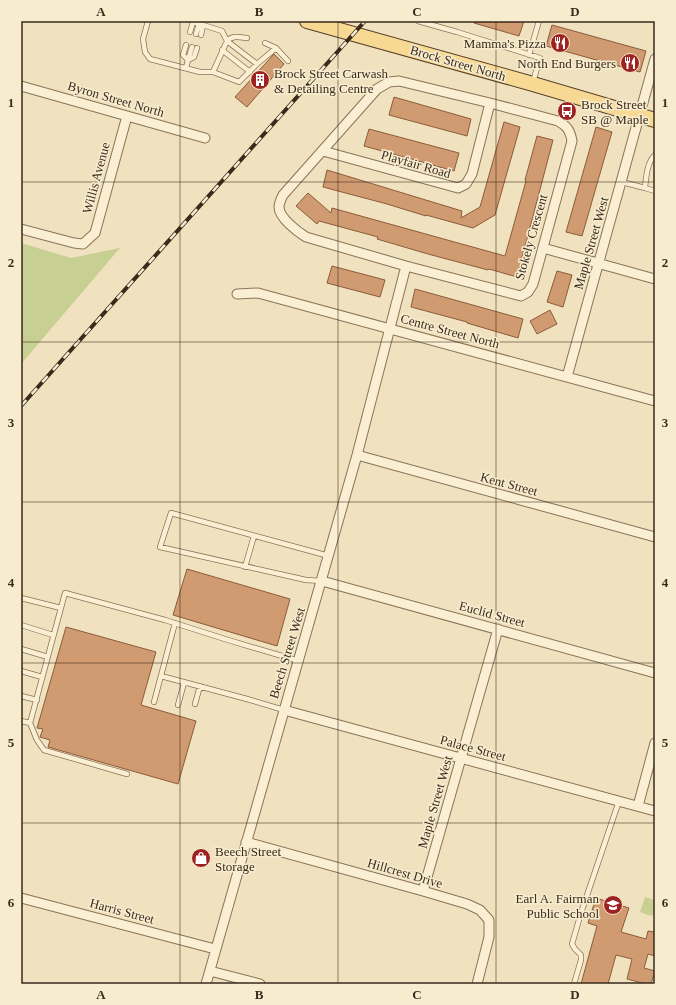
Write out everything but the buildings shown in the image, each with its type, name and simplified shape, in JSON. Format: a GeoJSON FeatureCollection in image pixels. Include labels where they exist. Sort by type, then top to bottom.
{"type":"FeatureCollection","features":[{"type":"Feature","properties":{"kind":"main road","name":"Brock Street North"},"geometry":{"type":"LineString","coordinates":[[307,21],[533,84],[655,120]]}},
{"type":"Feature","properties":{"kind":"street","name":"Maple Street West"},"geometry":{"type":"LineString","coordinates":[[567,377],[655,59]]}},
{"type":"Feature","properties":{"kind":"street","name":"Stokely Crescent"},"geometry":{"type":"LineString","coordinates":[[398,81],[490,103],[558,122],[565,125],[570,131],[572,141],[533,284],[528,292],[521,296],[406,266],[306,237],[297,231],[280,213],[279,207],[283,195],[323,151],[377,89],[389,82],[398,81]]}},
{"type":"Feature","properties":{"kind":"street","name":"Byron Street North"},"geometry":{"type":"LineString","coordinates":[[21,86],[205,138]]}},
{"type":"Feature","properties":{"kind":"street","name":"Playfair Road"},"geometry":{"type":"LineString","coordinates":[[323,151],[458,188],[466,184],[472,174],[490,103]]}},
{"type":"Feature","properties":{"kind":"street","name":"Willis Avenue"},"geometry":{"type":"LineString","coordinates":[[21,229],[83,244],[94,233],[127,116]]}},
{"type":"Feature","properties":{"kind":"street"},"geometry":{"type":"LineString","coordinates":[[543,248],[655,279]]}},
{"type":"Feature","properties":{"kind":"street","name":"Beech Street West"},"geometry":{"type":"LineString","coordinates":[[206,984],[329,556],[406,266]]}},
{"type":"Feature","properties":{"kind":"street","name":"Centre Street North"},"geometry":{"type":"LineString","coordinates":[[237,294],[258,293],[655,401]]}},
{"type":"Feature","properties":{"kind":"street","name":"Kent Street"},"geometry":{"type":"LineString","coordinates":[[357,455],[655,537]]}},
{"type":"Feature","properties":{"kind":"street","name":"Euclid Street"},"geometry":{"type":"LineString","coordinates":[[322,581],[655,673]]}},
{"type":"Feature","properties":{"kind":"street","name":"Maple Street West"},"geometry":{"type":"LineString","coordinates":[[423,891],[498,629]]}},
{"type":"Feature","properties":{"kind":"street","name":"Palace Street"},"geometry":{"type":"LineString","coordinates":[[284,710],[655,811]]}},
{"type":"Feature","properties":{"kind":"street"},"geometry":{"type":"LineString","coordinates":[[638,806],[655,743]]}},
{"type":"Feature","properties":{"kind":"street","name":"Hillcrest Drive"},"geometry":{"type":"LineString","coordinates":[[246,842],[423,891],[480,910],[489,920],[489,936],[477,984]]}},
{"type":"Feature","properties":{"kind":"street","name":"Harris Street"},"geometry":{"type":"LineString","coordinates":[[21,898],[215,949]]}},
{"type":"Feature","properties":{"kind":"street"},"geometry":{"type":"LineString","coordinates":[[210,971],[260,984]]}},
{"type":"Feature","properties":{"kind":"lane"},"geometry":{"type":"LineString","coordinates":[[148,21],[143,39],[145,52],[150,59],[200,72],[213,72],[239,82],[276,48]]}},
{"type":"Feature","properties":{"kind":"lane"},"geometry":{"type":"LineString","coordinates":[[418,21],[540,58],[533,84]]}},
{"type":"Feature","properties":{"kind":"lane"},"geometry":{"type":"LineString","coordinates":[[529,55],[539,21]]}},
{"type":"Feature","properties":{"kind":"lane"},"geometry":{"type":"LineString","coordinates":[[190,32],[193,22],[222,31],[227,41],[257,64]]}},
{"type":"Feature","properties":{"kind":"lane"},"geometry":{"type":"LineString","coordinates":[[198,35],[201,25]]}},
{"type":"Feature","properties":{"kind":"lane"},"geometry":{"type":"LineString","coordinates":[[213,72],[227,41],[230,38],[237,36],[247,38]]}},
{"type":"Feature","properties":{"kind":"lane"},"geometry":{"type":"LineString","coordinates":[[265,43],[276,48],[288,61]]}},
{"type":"Feature","properties":{"kind":"lane"},"geometry":{"type":"LineString","coordinates":[[186,45],[184,55],[188,60]]}},
{"type":"Feature","properties":{"kind":"lane"},"geometry":{"type":"LineString","coordinates":[[186,68],[188,60],[195,47]]}},
{"type":"Feature","properties":{"kind":"lane"},"geometry":{"type":"LineString","coordinates":[[222,50],[250,72]]}},
{"type":"Feature","properties":{"kind":"lane"},"geometry":{"type":"LineString","coordinates":[[644,188],[650,164],[655,155]]}},
{"type":"Feature","properties":{"kind":"lane"},"geometry":{"type":"LineString","coordinates":[[622,182],[655,191]]}},
{"type":"Feature","properties":{"kind":"lane"},"geometry":{"type":"LineString","coordinates":[[322,581],[306,580],[160,547],[171,513],[329,556]]}},
{"type":"Feature","properties":{"kind":"lane"},"geometry":{"type":"LineString","coordinates":[[245,567],[254,536]]}},
{"type":"Feature","properties":{"kind":"lane"},"geometry":{"type":"LineString","coordinates":[[127,774],[44,750],[37,740],[30,724],[65,593],[175,623],[298,661]]}},
{"type":"Feature","properties":{"kind":"lane"},"geometry":{"type":"LineString","coordinates":[[21,598],[61,608]]}},
{"type":"Feature","properties":{"kind":"lane"},"geometry":{"type":"LineString","coordinates":[[154,702],[175,623]]}},
{"type":"Feature","properties":{"kind":"lane"},"geometry":{"type":"LineString","coordinates":[[21,625],[53,635]]}},
{"type":"Feature","properties":{"kind":"lane"},"geometry":{"type":"LineString","coordinates":[[21,649],[48,657]]}},
{"type":"Feature","properties":{"kind":"lane"},"geometry":{"type":"LineString","coordinates":[[21,671],[42,677]]}},
{"type":"Feature","properties":{"kind":"lane"},"geometry":{"type":"LineString","coordinates":[[161,676],[284,710]]}},
{"type":"Feature","properties":{"kind":"lane"},"geometry":{"type":"LineString","coordinates":[[178,705],[184,683]]}},
{"type":"Feature","properties":{"kind":"lane"},"geometry":{"type":"LineString","coordinates":[[195,704],[200,686]]}},
{"type":"Feature","properties":{"kind":"lane"},"geometry":{"type":"LineString","coordinates":[[21,696],[36,700]]}},
{"type":"Feature","properties":{"kind":"lane"},"geometry":{"type":"LineString","coordinates":[[21,721],[30,724]]}},
{"type":"Feature","properties":{"kind":"lane"},"geometry":{"type":"LineString","coordinates":[[574,984],[581,955],[572,944],[619,801]]}},
{"type":"Feature","properties":{"kind":"green space"},"geometry":{"type":"Polygon","coordinates":[[[21,243],[71,258],[120,248],[21,364],[21,243]]]}},
{"type":"Feature","properties":{"kind":"green space"},"geometry":{"type":"Polygon","coordinates":[[[645,897],[655,900],[655,913],[651,916],[640,912],[645,897]]]}},
{"type":"Feature","properties":{"kind":"railway"},"geometry":{"type":"LineString","coordinates":[[21,406],[365,21]]}},
{"type":"Feature","properties":{"kind":"place","name":"Mamma's Pizza"},"geometry":{"type":"Point","coordinates":[560,43]}},
{"type":"Feature","properties":{"kind":"place","name":"North End Burgers"},"geometry":{"type":"Point","coordinates":[630,63]}},
{"type":"Feature","properties":{"kind":"place","name":"Brock Street Carwash & Detailing Centre"},"geometry":{"type":"Point","coordinates":[260,80]}},
{"type":"Feature","properties":{"kind":"place","name":"Brock Street SB @ Maple"},"geometry":{"type":"Point","coordinates":[567,111]}},
{"type":"Feature","properties":{"kind":"place","name":"Beech Street Storage"},"geometry":{"type":"Point","coordinates":[201,858]}},
{"type":"Feature","properties":{"kind":"place","name":"Earl A. Fairman Public School"},"geometry":{"type":"Point","coordinates":[613,905]}}]}
